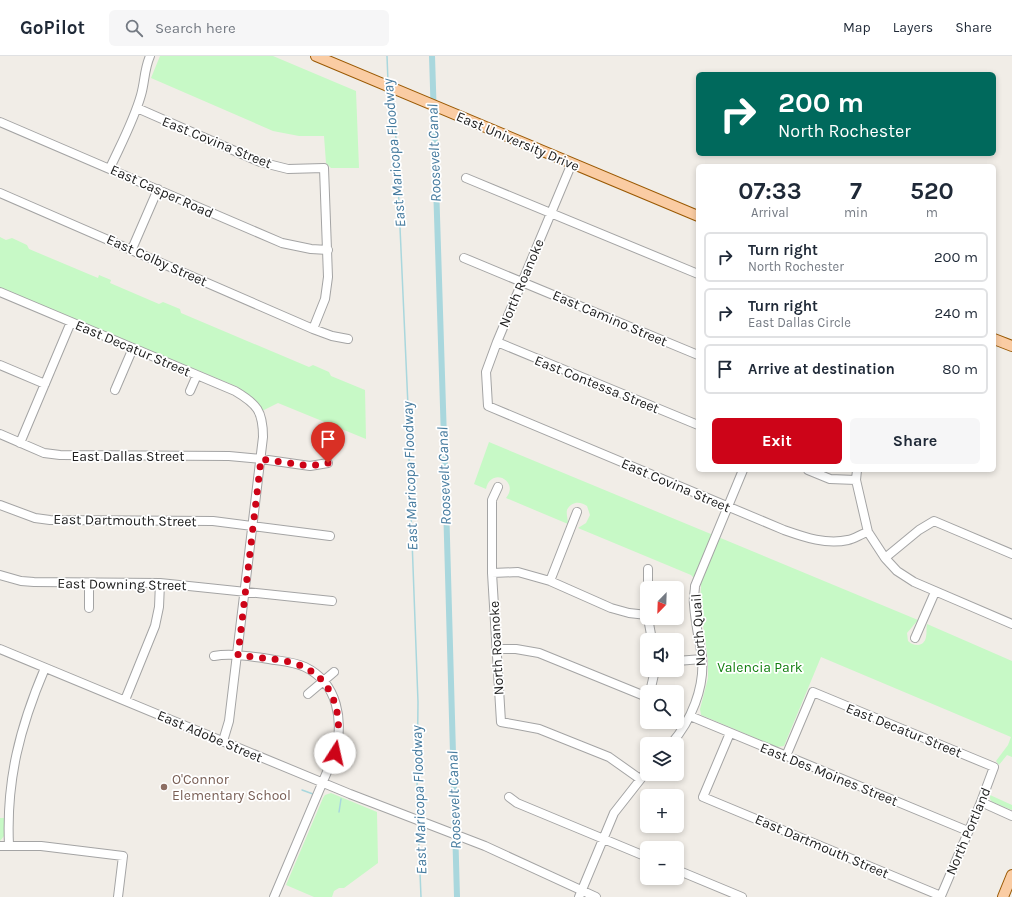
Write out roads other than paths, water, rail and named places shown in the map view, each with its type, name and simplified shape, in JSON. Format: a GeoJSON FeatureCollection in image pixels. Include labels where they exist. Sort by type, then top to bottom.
{"type":"FeatureCollection","features":[{"type":"Feature","properties":{"kind":"main road","name":"East University Drive"},"geometry":{"type":"LineString","coordinates":[[316,56],[696,215]]}},
{"type":"Feature","properties":{"kind":"main road"},"geometry":{"type":"LineString","coordinates":[[996,340],[1012,346]]}},
{"type":"Feature","properties":{"kind":"main road"},"geometry":{"type":"LineString","coordinates":[[1003,897],[1012,875]]}},
{"type":"Feature","properties":{"kind":"street"},"geometry":{"type":"LineString","coordinates":[[110,168],[142,94],[146,68],[150,56]]}},
{"type":"Feature","properties":{"kind":"street","name":"East Covina Street"},"geometry":{"type":"LineString","coordinates":[[137,108],[260,162],[288,169],[324,168],[328,250]]}},
{"type":"Feature","properties":{"kind":"street","name":"East Casper Road"},"geometry":{"type":"LineString","coordinates":[[0,122],[282,243],[311,249],[328,250]]}},
{"type":"Feature","properties":{"kind":"street","name":"North Roanoke"},"geometry":{"type":"LineString","coordinates":[[488,406],[486,372],[497,342],[572,163]]}},
{"type":"Feature","properties":{"kind":"street"},"geometry":{"type":"LineString","coordinates":[[466,178],[696,273]]}},
{"type":"Feature","properties":{"kind":"street"},"geometry":{"type":"LineString","coordinates":[[132,249],[158,189]]}},
{"type":"Feature","properties":{"kind":"street","name":"East Colby Street"},"geometry":{"type":"LineString","coordinates":[[0,193],[132,249],[313,329],[332,336],[348,339]]}},
{"type":"Feature","properties":{"kind":"street"},"geometry":{"type":"LineString","coordinates":[[313,329],[325,299],[328,277],[328,250]]}},
{"type":"Feature","properties":{"kind":"street","name":"East Camino Street"},"geometry":{"type":"LineString","coordinates":[[464,258],[696,354]]}},
{"type":"Feature","properties":{"kind":"street","name":"East Decatur Street"},"geometry":{"type":"LineString","coordinates":[[0,292],[235,391],[246,397],[256,406],[260,414],[263,428],[261,459]]}},
{"type":"Feature","properties":{"kind":"street"},"geometry":{"type":"LineString","coordinates":[[20,443],[71,322]]}},
{"type":"Feature","properties":{"kind":"street","name":"East Contessa Street"},"geometry":{"type":"LineString","coordinates":[[497,342],[696,424]]}},
{"type":"Feature","properties":{"kind":"street"},"geometry":{"type":"LineString","coordinates":[[115,390],[133,348]]}},
{"type":"Feature","properties":{"kind":"street"},"geometry":{"type":"LineString","coordinates":[[0,365],[46,384]]}},
{"type":"Feature","properties":{"kind":"street"},"geometry":{"type":"LineString","coordinates":[[190,391],[197,375]]}},
{"type":"Feature","properties":{"kind":"street","name":"East Covina Street"},"geometry":{"type":"LineString","coordinates":[[488,406],[728,507],[784,530],[814,540],[848,540],[868,532]]}},
{"type":"Feature","properties":{"kind":"street","name":"East Dallas Street"},"geometry":{"type":"LineString","coordinates":[[0,434],[44,453],[60,455],[229,456],[310,466],[328,463]]}},
{"type":"Feature","properties":{"kind":"street"},"geometry":{"type":"LineString","coordinates":[[223,741],[229,721],[238,655],[261,459]]}},
{"type":"Feature","properties":{"kind":"street","name":"North Quail"},"geometry":{"type":"LineString","coordinates":[[676,737],[690,716],[697,698],[702,678],[702,659],[693,603],[695,586],[742,472]]}},
{"type":"Feature","properties":{"kind":"street"},"geometry":{"type":"LineString","coordinates":[[813,472],[830,479],[856,480]]}},
{"type":"Feature","properties":{"kind":"street"},"geometry":{"type":"LineString","coordinates":[[857,472],[856,480],[868,532],[885,558],[897,571],[914,582],[935,592],[1012,624]]}},
{"type":"Feature","properties":{"kind":"street","name":"North Roanoke"},"geometry":{"type":"LineString","coordinates":[[498,487],[492,500],[492,573],[501,722],[539,729],[553,734],[608,758],[640,779]]}},
{"type":"Feature","properties":{"kind":"street","name":"East Dartmouth Street"},"geometry":{"type":"LineString","coordinates":[[0,505],[35,518],[50,520],[213,521],[330,536]]}},
{"type":"Feature","properties":{"kind":"street"},"geometry":{"type":"LineString","coordinates":[[550,581],[577,512]]}},
{"type":"Feature","properties":{"kind":"street"},"geometry":{"type":"LineString","coordinates":[[885,558],[919,530],[934,521],[1012,554]]}},
{"type":"Feature","properties":{"kind":"street"},"geometry":{"type":"LineString","coordinates":[[648,569],[648,581]]}},
{"type":"Feature","properties":{"kind":"street"},"geometry":{"type":"LineString","coordinates":[[492,573],[518,572],[550,581],[611,608],[640,614]]}},
{"type":"Feature","properties":{"kind":"street","name":"East Downing Street"},"geometry":{"type":"LineString","coordinates":[[0,575],[21,581],[34,582],[89,584],[160,583],[332,601]]}},
{"type":"Feature","properties":{"kind":"street"},"geometry":{"type":"LineString","coordinates":[[125,700],[155,626],[159,607],[160,583]]}},
{"type":"Feature","properties":{"kind":"street"},"geometry":{"type":"LineString","coordinates":[[89,584],[89,608]]}},
{"type":"Feature","properties":{"kind":"street"},"geometry":{"type":"LineString","coordinates":[[915,638],[935,592]]}},
{"type":"Feature","properties":{"kind":"street","name":"East Adobe Street"},"geometry":{"type":"LineString","coordinates":[[0,649],[406,817],[514,859],[580,894],[596,897]]}},
{"type":"Feature","properties":{"kind":"street"},"geometry":{"type":"LineString","coordinates":[[496,649],[516,649],[539,653],[640,695]]}},
{"type":"Feature","properties":{"kind":"street"},"geometry":{"type":"LineString","coordinates":[[214,656],[224,654],[238,655],[293,663],[311,671],[323,682],[330,691],[337,707],[339,730],[335,753],[274,897]]}},
{"type":"Feature","properties":{"kind":"street"},"geometry":{"type":"LineString","coordinates":[[684,660],[702,659]]}},
{"type":"Feature","properties":{"kind":"street"},"geometry":{"type":"LineString","coordinates":[[10,845],[8,818],[17,750],[26,715],[45,668]]}},
{"type":"Feature","properties":{"kind":"street"},"geometry":{"type":"LineString","coordinates":[[308,694],[334,672]]}},
{"type":"Feature","properties":{"kind":"street","name":"East Decatur Street"},"geometry":{"type":"LineString","coordinates":[[786,756],[813,692],[994,767]]}},
{"type":"Feature","properties":{"kind":"street","name":"East Des Moines Street"},"geometry":{"type":"LineString","coordinates":[[690,716],[968,831]]}},
{"type":"Feature","properties":{"kind":"street","name":"East Dartmouth Street"},"geometry":{"type":"LineString","coordinates":[[730,733],[702,797],[940,896]]}},
{"type":"Feature","properties":{"kind":"street","name":"North Portland"},"geometry":{"type":"LineString","coordinates":[[940,896],[981,802],[994,767]]}},
{"type":"Feature","properties":{"kind":"street"},"geometry":{"type":"LineString","coordinates":[[580,894],[614,813],[640,779]]}},
{"type":"Feature","properties":{"kind":"street"},"geometry":{"type":"LineString","coordinates":[[509,797],[517,803],[640,854]]}},
{"type":"Feature","properties":{"kind":"street"},"geometry":{"type":"LineString","coordinates":[[981,802],[1012,816]]}},
{"type":"Feature","properties":{"kind":"street"},"geometry":{"type":"LineString","coordinates":[[0,846],[10,845],[60,848],[124,856],[118,897]]}},
{"type":"Feature","properties":{"kind":"street"},"geometry":{"type":"LineString","coordinates":[[684,873],[742,897]]}},
{"type":"Feature","properties":{"kind":"waterway","name":"East Maricopa Floodway"},"geometry":{"type":"LineString","coordinates":[[387,56],[388,82]]}},
{"type":"Feature","properties":{"kind":"waterway","name":"Roosevelt Canal"},"geometry":{"type":"LineString","coordinates":[[432,56],[457,897]]}},
{"type":"Feature","properties":{"kind":"waterway","name":"East Maricopa Floodway"},"geometry":{"type":"LineString","coordinates":[[389,90],[396,138],[408,406],[418,702],[418,817]]}},
{"type":"Feature","properties":{"kind":"waterway"},"geometry":{"type":"LineString","coordinates":[[302,790],[313,794]]}},
{"type":"Feature","properties":{"kind":"waterway"},"geometry":{"type":"LineString","coordinates":[[339,812],[341,799]]}},
{"type":"Feature","properties":{"kind":"waterway","name":"East Maricopa Floodway"},"geometry":{"type":"LineString","coordinates":[[418,823],[421,897]]}},
{"type":"Feature","properties":{"kind":"place","name":"O'Connor Elementary School"},"geometry":{"type":"Point","coordinates":[164,787]}},
{"type":"Feature","properties":{"kind":"park label","name":"Valencia Park"},"geometry":{"type":"Point","coordinates":[760,667]}}]}
